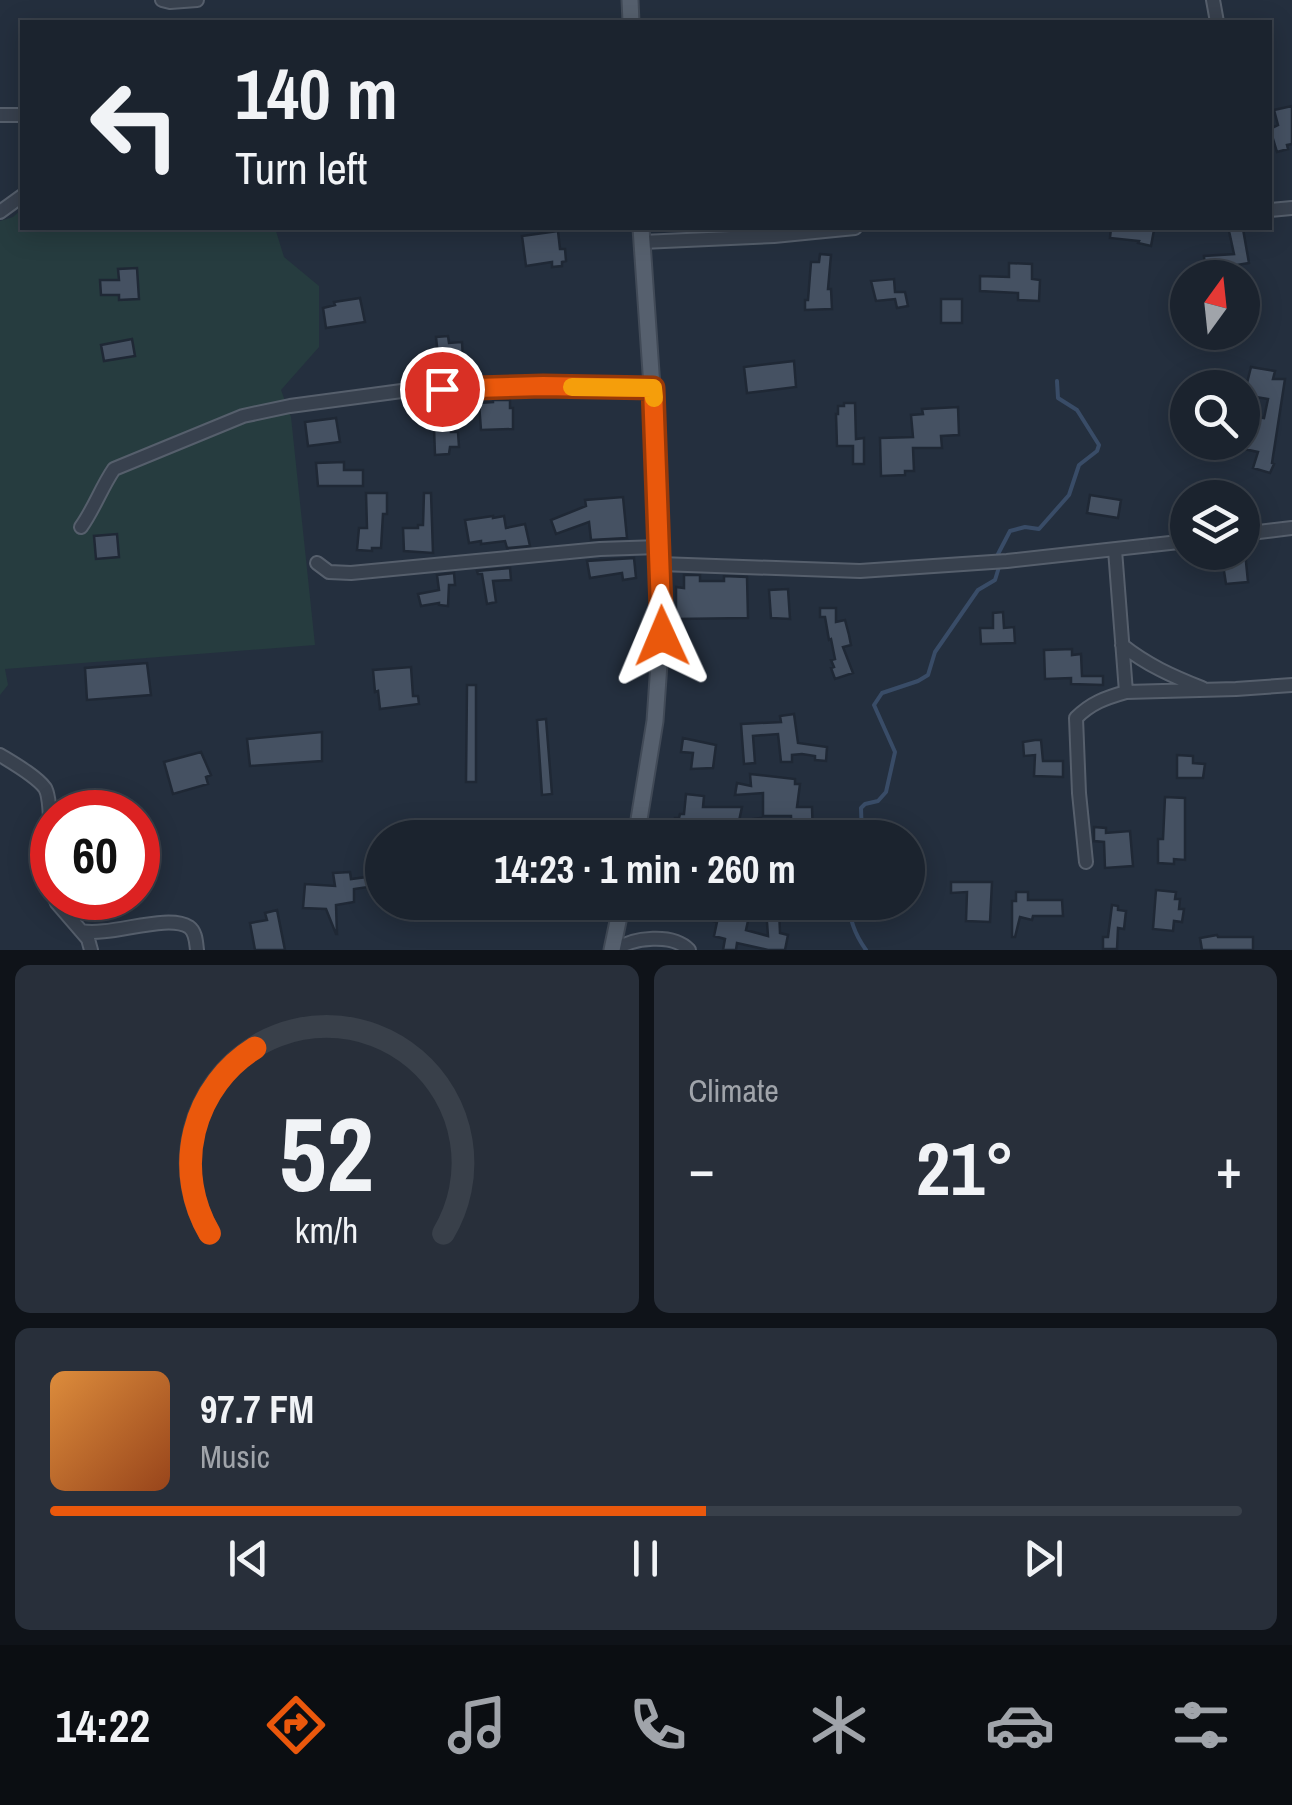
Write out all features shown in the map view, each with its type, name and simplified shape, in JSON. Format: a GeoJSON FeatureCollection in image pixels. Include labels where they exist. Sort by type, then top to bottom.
{"type":"FeatureCollection","features":[{"type":"Feature","properties":{"kind":"main road"},"geometry":{"type":"LineString","coordinates":[[639,820],[655,722],[662,636],[653,388],[641,235]]}},
{"type":"Feature","properties":{"kind":"main road"},"geometry":{"type":"LineString","coordinates":[[613,950],[619,920]]}},
{"type":"Feature","properties":{"kind":"street"},"geometry":{"type":"LineString","coordinates":[[162,0],[198,0]]}},
{"type":"Feature","properties":{"kind":"street"},"geometry":{"type":"LineString","coordinates":[[641,235],[774,236],[834,230]]}},
{"type":"Feature","properties":{"kind":"street"},"geometry":{"type":"LineString","coordinates":[[81,527],[114,469],[242,416],[409,390],[653,388]]}},
{"type":"Feature","properties":{"kind":"street"},"geometry":{"type":"LineString","coordinates":[[1260,532],[1292,528]]}},
{"type":"Feature","properties":{"kind":"street"},"geometry":{"type":"LineString","coordinates":[[317,563],[330,572],[350,574],[570,551],[860,570],[1007,561],[1170,543]]}},
{"type":"Feature","properties":{"kind":"street"},"geometry":{"type":"LineString","coordinates":[[1115,550],[1126,692]]}},
{"type":"Feature","properties":{"kind":"street"},"geometry":{"type":"LineString","coordinates":[[1122,645],[1168,675],[1209,690]]}},
{"type":"Feature","properties":{"kind":"street"},"geometry":{"type":"LineString","coordinates":[[1086,862],[1076,718],[1088,707],[1102,698],[1126,692],[1292,685]]}},
{"type":"Feature","properties":{"kind":"street"},"geometry":{"type":"LineString","coordinates":[[0,755],[46,790]]}},
{"type":"Feature","properties":{"kind":"street"},"geometry":{"type":"LineString","coordinates":[[74,920],[91,950]]}},
{"type":"Feature","properties":{"kind":"street"},"geometry":{"type":"LineString","coordinates":[[81,930],[103,932],[168,922],[188,926],[196,936],[196,950]]}},
{"type":"Feature","properties":{"kind":"street"},"geometry":{"type":"LineString","coordinates":[[613,950],[626,942],[664,939],[683,944],[689,950]]}},
{"type":"Feature","properties":{"kind":"green space"},"geometry":{"type":"Polygon","coordinates":[[[20,211],[20,230],[276,230],[284,257],[319,286],[319,347],[281,390],[291,417],[315,645],[5,669],[8,685],[0,695],[0,221],[20,211]]]}},
{"type":"Feature","properties":{"kind":"building"},"geometry":{"type":"Polygon","coordinates":[[[1292,106],[1292,144],[1277,152],[1272,136],[1272,128],[1278,125],[1274,110],[1292,106]]]}},
{"type":"Feature","properties":{"kind":"building"},"geometry":{"type":"Polygon","coordinates":[[[1111,230],[1154,230],[1151,246],[1110,238],[1111,230]]]}},
{"type":"Feature","properties":{"kind":"building"},"geometry":{"type":"Polygon","coordinates":[[[1243,230],[1248,260],[1204,260],[1204,256],[1234,254],[1229,231],[1243,230]]]}},
{"type":"Feature","properties":{"kind":"building"},"geometry":{"type":"Polygon","coordinates":[[[558,231],[560,249],[565,249],[566,261],[562,266],[552,267],[552,262],[526,266],[522,236],[558,231]]]}},
{"type":"Feature","properties":{"kind":"building"},"geometry":{"type":"Polygon","coordinates":[[[820,254],[831,255],[828,289],[832,309],[805,310],[811,262],[819,262],[820,254]]]}},
{"type":"Feature","properties":{"kind":"building"},"geometry":{"type":"Polygon","coordinates":[[[1009,263],[1032,264],[1032,279],[1040,280],[1039,301],[1018,300],[1018,293],[980,291],[980,276],[1009,277],[1009,263]]]}},
{"type":"Feature","properties":{"kind":"building"},"geometry":{"type":"Polygon","coordinates":[[[137,268],[139,299],[119,300],[119,295],[101,295],[100,280],[119,280],[118,269],[137,268]]]}},
{"type":"Feature","properties":{"kind":"building"},"geometry":{"type":"Polygon","coordinates":[[[894,279],[895,292],[905,292],[908,306],[897,308],[895,299],[876,301],[871,281],[894,279]]]}},
{"type":"Feature","properties":{"kind":"building"},"geometry":{"type":"Polygon","coordinates":[[[360,298],[365,322],[326,328],[323,308],[360,298]]]}},
{"type":"Feature","properties":{"kind":"building"},"geometry":{"type":"Polygon","coordinates":[[[941,299],[962,299],[962,323],[941,323],[941,299]]]}},
{"type":"Feature","properties":{"kind":"building"},"geometry":{"type":"Polygon","coordinates":[[[448,336],[449,343],[462,342],[463,360],[439,366],[436,337],[448,336]]]}},
{"type":"Feature","properties":{"kind":"building"},"geometry":{"type":"Polygon","coordinates":[[[132,339],[135,356],[104,361],[101,345],[132,339]]]}},
{"type":"Feature","properties":{"kind":"building"},"geometry":{"type":"Polygon","coordinates":[[[794,361],[796,387],[747,393],[744,367],[794,361]]]}},
{"type":"Feature","properties":{"kind":"building"},"geometry":{"type":"Polygon","coordinates":[[[1251,367],[1275,371],[1273,379],[1285,379],[1270,473],[1253,468],[1256,460],[1260,460],[1260,417],[1264,418],[1268,399],[1260,398],[1260,370],[1250,370],[1251,367]]]}},
{"type":"Feature","properties":{"kind":"building"},"geometry":{"type":"Polygon","coordinates":[[[510,400],[513,429],[481,430],[479,403],[510,400]]]}},
{"type":"Feature","properties":{"kind":"building"},"geometry":{"type":"Polygon","coordinates":[[[855,403],[856,439],[864,438],[864,464],[853,464],[853,446],[837,446],[836,414],[838,406],[855,403]]]}},
{"type":"Feature","properties":{"kind":"building"},"geometry":{"type":"Polygon","coordinates":[[[958,407],[959,435],[941,436],[942,448],[913,448],[914,471],[881,476],[880,438],[913,437],[911,415],[923,414],[922,409],[958,407]]]}},
{"type":"Feature","properties":{"kind":"building"},"geometry":{"type":"Polygon","coordinates":[[[336,418],[340,442],[308,446],[305,422],[336,418]]]}},
{"type":"Feature","properties":{"kind":"building"},"geometry":{"type":"Polygon","coordinates":[[[451,427],[451,432],[458,432],[459,447],[450,447],[449,454],[435,455],[434,428],[451,427]]]}},
{"type":"Feature","properties":{"kind":"building"},"geometry":{"type":"Polygon","coordinates":[[[344,462],[344,470],[363,470],[363,486],[318,486],[316,463],[344,462]]]}},
{"type":"Feature","properties":{"kind":"building"},"geometry":{"type":"Polygon","coordinates":[[[366,493],[387,493],[381,548],[372,551],[357,550],[359,528],[367,528],[366,493]]]}},
{"type":"Feature","properties":{"kind":"building"},"geometry":{"type":"Polygon","coordinates":[[[424,493],[431,493],[433,553],[404,551],[403,528],[423,525],[424,493]]]}},
{"type":"Feature","properties":{"kind":"building"},"geometry":{"type":"Polygon","coordinates":[[[1090,495],[1121,500],[1118,518],[1087,513],[1090,495]]]}},
{"type":"Feature","properties":{"kind":"building"},"geometry":{"type":"Polygon","coordinates":[[[623,497],[627,538],[591,540],[589,522],[556,534],[551,520],[586,506],[585,500],[623,497]]]}},
{"type":"Feature","properties":{"kind":"building"},"geometry":{"type":"Polygon","coordinates":[[[504,516],[506,528],[525,524],[530,546],[507,548],[505,541],[469,543],[465,520],[504,516]]]}},
{"type":"Feature","properties":{"kind":"building"},"geometry":{"type":"Polygon","coordinates":[[[117,534],[119,557],[96,559],[94,536],[117,534]]]}},
{"type":"Feature","properties":{"kind":"building"},"geometry":{"type":"Polygon","coordinates":[[[634,558],[636,578],[623,580],[622,573],[590,578],[587,561],[634,558]]]}},
{"type":"Feature","properties":{"kind":"building"},"geometry":{"type":"Polygon","coordinates":[[[510,568],[511,580],[493,581],[496,602],[487,604],[482,574],[477,571],[510,568]]]}},
{"type":"Feature","properties":{"kind":"building"},"geometry":{"type":"Polygon","coordinates":[[[1224,570],[1247,570],[1248,582],[1226,584],[1224,570]]]}},
{"type":"Feature","properties":{"kind":"building"},"geometry":{"type":"Polygon","coordinates":[[[454,573],[455,585],[449,585],[448,606],[421,606],[418,594],[439,590],[437,575],[454,573]]]}},
{"type":"Feature","properties":{"kind":"building"},"geometry":{"type":"Polygon","coordinates":[[[684,575],[700,575],[700,581],[747,577],[748,618],[676,619],[676,587],[684,588],[684,575]]]}},
{"type":"Feature","properties":{"kind":"building"},"geometry":{"type":"Polygon","coordinates":[[[788,589],[790,619],[771,618],[769,590],[788,589]]]}},
{"type":"Feature","properties":{"kind":"building"},"geometry":{"type":"Polygon","coordinates":[[[820,608],[836,608],[836,622],[845,620],[851,645],[843,647],[853,673],[835,679],[831,639],[825,617],[820,617],[820,608]]]}},
{"type":"Feature","properties":{"kind":"building"},"geometry":{"type":"Polygon","coordinates":[[[1003,612],[1004,628],[1014,627],[1015,643],[981,644],[980,628],[993,628],[993,613],[1003,612]]]}},
{"type":"Feature","properties":{"kind":"building"},"geometry":{"type":"Polygon","coordinates":[[[1072,649],[1072,655],[1081,654],[1082,676],[1103,676],[1103,685],[1071,684],[1071,678],[1045,679],[1044,650],[1072,649]]]}},
{"type":"Feature","properties":{"kind":"building"},"geometry":{"type":"Polygon","coordinates":[[[147,663],[151,695],[87,700],[85,668],[147,663]]]}},
{"type":"Feature","properties":{"kind":"building"},"geometry":{"type":"Polygon","coordinates":[[[411,667],[413,696],[418,696],[419,704],[380,709],[373,670],[411,667]]]}},
{"type":"Feature","properties":{"kind":"building"},"geometry":{"type":"Polygon","coordinates":[[[467,685],[476,685],[476,782],[466,782],[467,685]]]}},
{"type":"Feature","properties":{"kind":"building"},"geometry":{"type":"Polygon","coordinates":[[[794,714],[798,743],[827,747],[826,761],[802,754],[792,755],[792,762],[781,762],[778,734],[753,736],[755,763],[744,764],[741,724],[781,722],[780,716],[794,714]]]}},
{"type":"Feature","properties":{"kind":"building"},"geometry":{"type":"Polygon","coordinates":[[[546,719],[552,794],[542,795],[537,720],[546,719]]]}},
{"type":"Feature","properties":{"kind":"building"},"geometry":{"type":"Polygon","coordinates":[[[322,732],[322,761],[250,766],[247,739],[322,732]]]}},
{"type":"Feature","properties":{"kind":"building"},"geometry":{"type":"Polygon","coordinates":[[[683,738],[716,745],[713,768],[691,769],[693,753],[681,752],[683,738]]]}},
{"type":"Feature","properties":{"kind":"building"},"geometry":{"type":"Polygon","coordinates":[[[1041,740],[1043,761],[1063,761],[1063,777],[1034,776],[1035,755],[1024,756],[1023,742],[1041,740]]]}},
{"type":"Feature","properties":{"kind":"building"},"geometry":{"type":"Polygon","coordinates":[[[201,752],[211,775],[206,777],[208,784],[173,794],[164,762],[201,752]]]}},
{"type":"Feature","properties":{"kind":"building"},"geometry":{"type":"Polygon","coordinates":[[[1177,755],[1193,756],[1193,763],[1205,764],[1203,778],[1177,778],[1177,755]]]}},
{"type":"Feature","properties":{"kind":"building"},"geometry":{"type":"Polygon","coordinates":[[[750,774],[795,779],[795,784],[800,784],[797,807],[812,807],[812,820],[763,816],[763,793],[735,795],[737,783],[751,786],[750,774]]]}},
{"type":"Feature","properties":{"kind":"building"},"geometry":{"type":"Polygon","coordinates":[[[686,794],[704,796],[703,807],[742,807],[739,820],[675,820],[684,814],[686,794]]]}},
{"type":"Feature","properties":{"kind":"building"},"geometry":{"type":"Polygon","coordinates":[[[1165,797],[1185,798],[1185,860],[1174,859],[1174,864],[1158,863],[1165,797]]]}},
{"type":"Feature","properties":{"kind":"building"},"geometry":{"type":"Polygon","coordinates":[[[1094,827],[1106,828],[1106,833],[1130,831],[1133,866],[1105,868],[1104,842],[1094,841],[1094,827]]]}},
{"type":"Feature","properties":{"kind":"building"},"geometry":{"type":"Polygon","coordinates":[[[350,872],[351,879],[365,877],[365,887],[354,889],[354,902],[336,905],[337,934],[326,909],[303,908],[305,884],[335,886],[333,873],[350,872]]]}},
{"type":"Feature","properties":{"kind":"building"},"geometry":{"type":"Polygon","coordinates":[[[951,882],[992,882],[990,922],[966,921],[967,892],[951,893],[951,882]]]}},
{"type":"Feature","properties":{"kind":"building"},"geometry":{"type":"Polygon","coordinates":[[[1156,890],[1176,892],[1175,899],[1180,899],[1179,909],[1184,909],[1182,922],[1174,921],[1173,931],[1153,929],[1156,890]]]}},
{"type":"Feature","properties":{"kind":"building"},"geometry":{"type":"Polygon","coordinates":[[[1016,892],[1028,892],[1028,900],[1062,900],[1063,916],[1033,916],[1032,920],[1020,917],[1012,937],[1012,901],[1016,901],[1016,892]]]}},
{"type":"Feature","properties":{"kind":"building"},"geometry":{"type":"Polygon","coordinates":[[[1112,905],[1126,911],[1124,929],[1118,928],[1117,949],[1103,949],[1103,937],[1108,937],[1112,905]]]}},
{"type":"Feature","properties":{"kind":"building"},"geometry":{"type":"Polygon","coordinates":[[[277,910],[285,950],[255,950],[250,923],[267,920],[265,913],[277,910]]]}},
{"type":"Feature","properties":{"kind":"building"},"geometry":{"type":"Polygon","coordinates":[[[709,920],[748,920],[746,930],[768,936],[767,920],[779,920],[780,933],[788,935],[785,950],[737,943],[736,950],[723,950],[725,939],[714,936],[717,922],[709,920]]]}},
{"type":"Feature","properties":{"kind":"building"},"geometry":{"type":"Polygon","coordinates":[[[1253,937],[1253,950],[1202,950],[1200,938],[1253,937]]]}},
{"type":"Feature","properties":{"kind":"waterway"},"geometry":{"type":"LineString","coordinates":[[997,556],[1010,531],[1039,529],[1069,495],[1079,465],[1097,451],[1099,445],[1077,410],[1058,398],[1057,381]]}},
{"type":"Feature","properties":{"kind":"waterway"},"geometry":{"type":"LineString","coordinates":[[861,820],[861,808],[878,801],[886,792],[895,752],[874,705],[882,693],[928,675],[935,652],[978,590],[995,580],[999,567]]}},
{"type":"Feature","properties":{"kind":"waterway"},"geometry":{"type":"LineString","coordinates":[[852,920],[866,950]]}},
{"type":"Feature","properties":{"kind":"slow traffic"},"geometry":{"type":"LineString","coordinates":[[572,387],[653,388],[654,398]]}},
{"type":"Feature","properties":{"kind":"route"},"geometry":{"type":"LineString","coordinates":[[442,389],[653,388],[662,636]]}}]}
